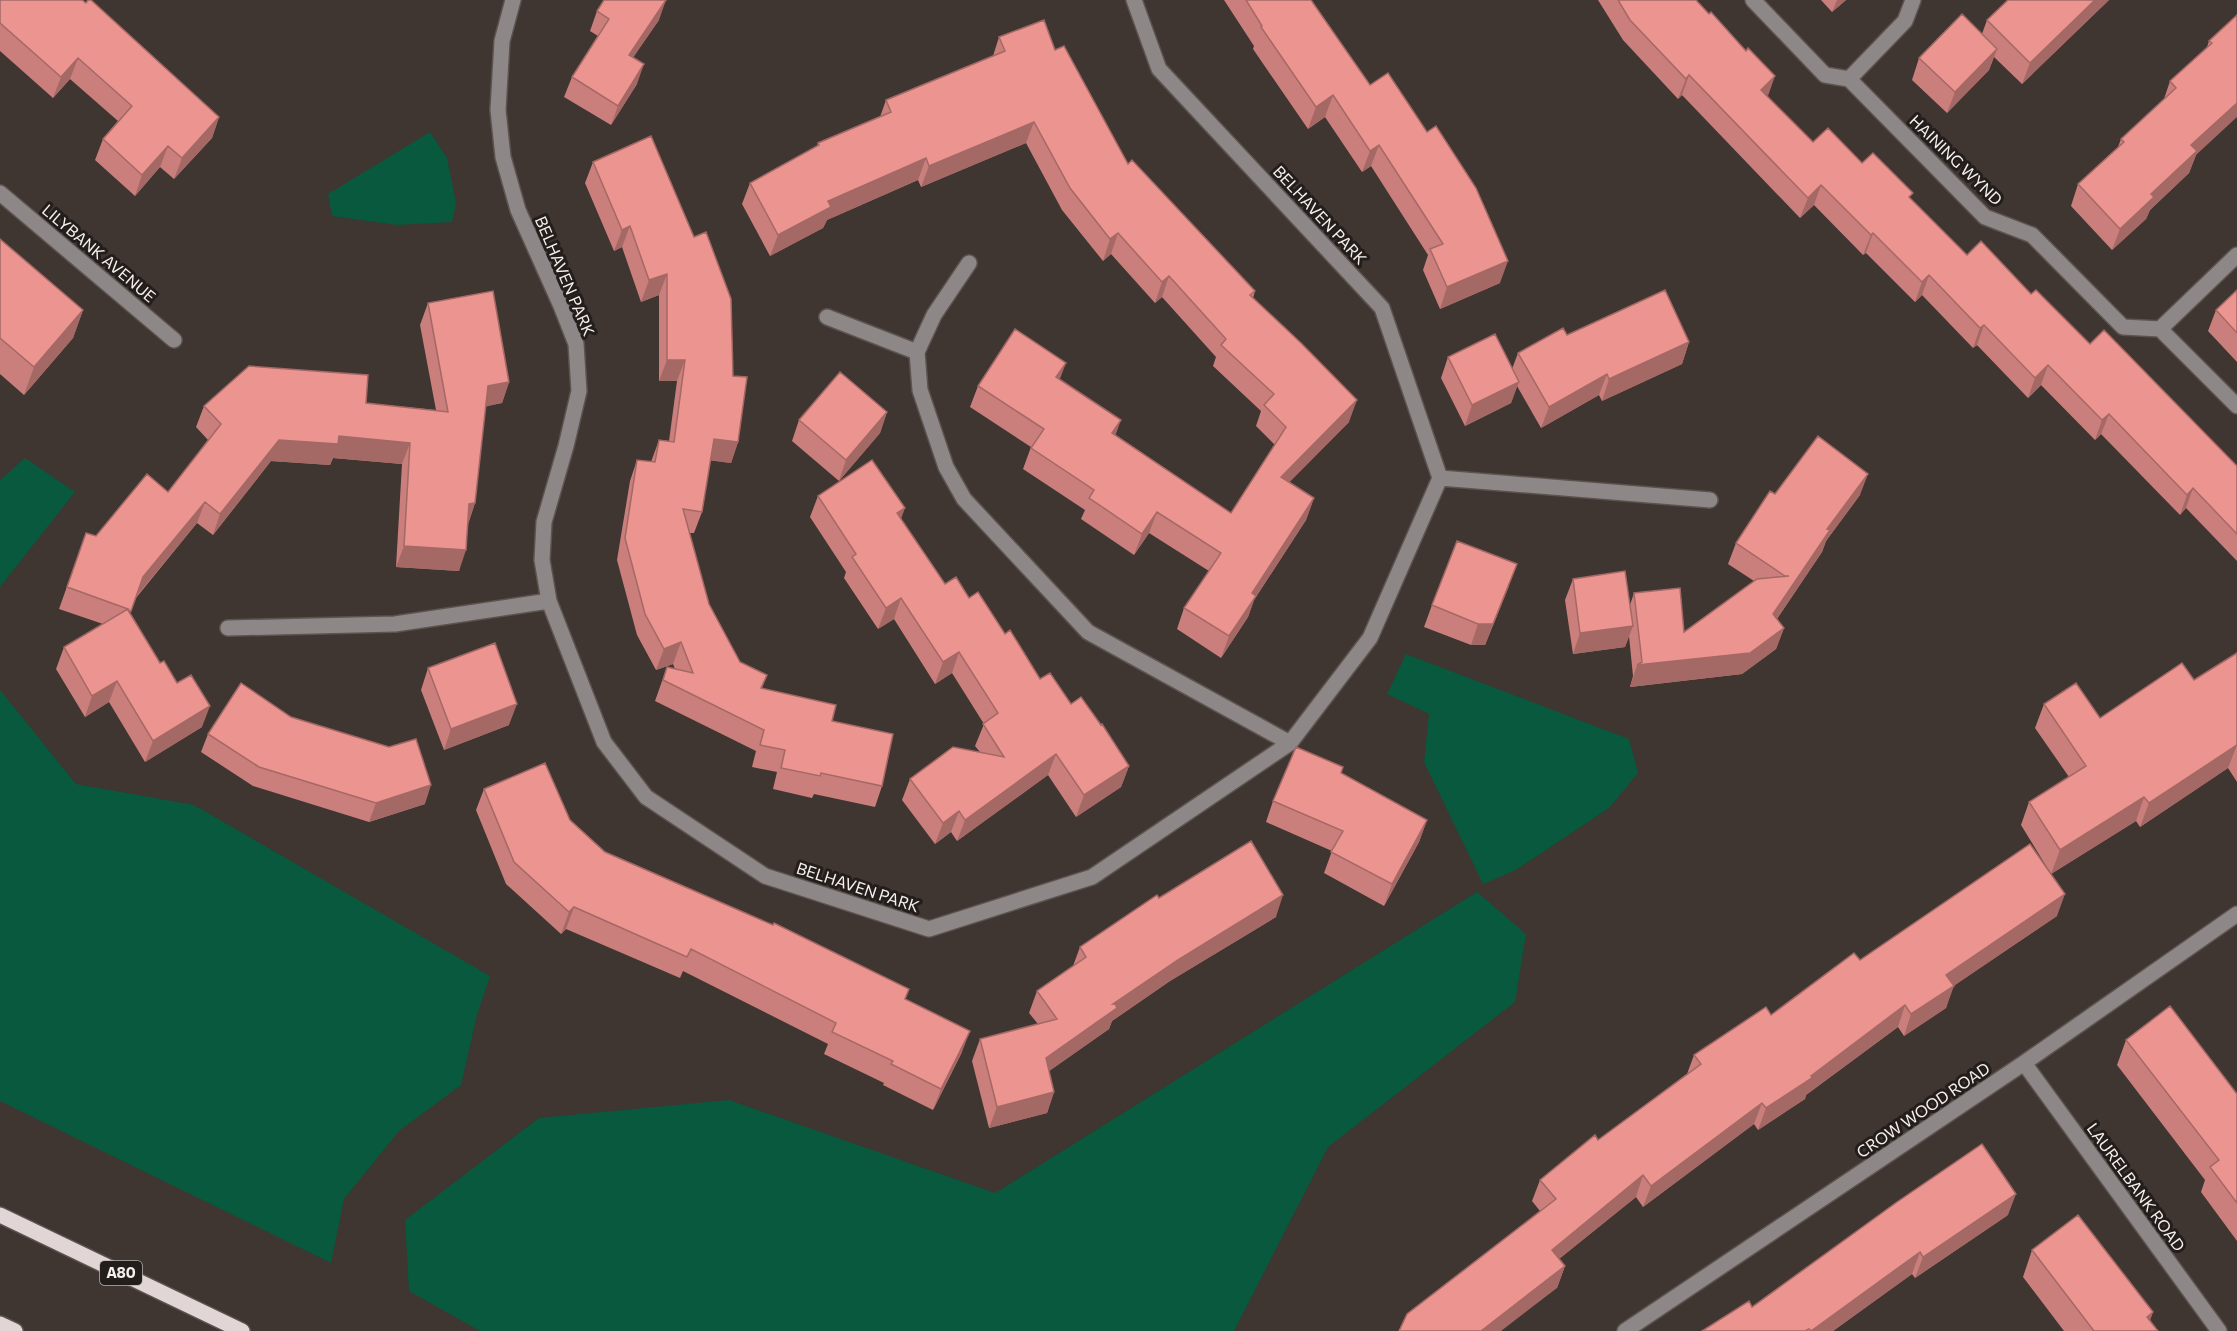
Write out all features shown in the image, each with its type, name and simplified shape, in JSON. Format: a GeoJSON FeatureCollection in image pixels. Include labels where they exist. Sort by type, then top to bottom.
{"type":"FeatureCollection","features":[{"type":"Feature","properties":{"kind":"main road","name":"A80"},"geometry":{"type":"LineString","coordinates":[[0,1215],[242,1331]]}},
{"type":"Feature","properties":{"kind":"main road"},"geometry":{"type":"LineString","coordinates":[[0,1324],[15,1331]]}},
{"type":"Feature","properties":{"kind":"street","name":"BELHAVEN PARK"},"geometry":{"type":"LineString","coordinates":[[513,0],[502,41],[498,110],[503,157],[518,210],[576,344],[579,391],[544,522],[542,560],[549,601],[604,742],[646,797],[765,876],[930,929],[1092,877],[1290,743],[1370,638],[1440,478],[1382,308],[1159,69],[1134,0]]}},
{"type":"Feature","properties":{"kind":"street","name":"HAINING WYND"},"geometry":{"type":"LineString","coordinates":[[1753,0],[1825,75],[1849,79],[1985,217],[2032,235],[2123,327],[2160,329]]}},
{"type":"Feature","properties":{"kind":"street"},"geometry":{"type":"LineString","coordinates":[[1849,79],[1905,21],[1913,0]]}},
{"type":"Feature","properties":{"kind":"street","name":"LILYBANK AVENUE"},"geometry":{"type":"LineString","coordinates":[[0,194],[174,340]]}},
{"type":"Feature","properties":{"kind":"street"},"geometry":{"type":"LineString","coordinates":[[2237,255],[2160,329],[2237,406]]}},
{"type":"Feature","properties":{"kind":"street"},"geometry":{"type":"LineString","coordinates":[[969,263],[934,315],[917,352],[920,390],[946,467],[964,499],[1088,632],[1290,743]]}},
{"type":"Feature","properties":{"kind":"street"},"geometry":{"type":"LineString","coordinates":[[827,317],[917,352]]}},
{"type":"Feature","properties":{"kind":"street"},"geometry":{"type":"LineString","coordinates":[[1440,478],[1710,500]]}},
{"type":"Feature","properties":{"kind":"street"},"geometry":{"type":"LineString","coordinates":[[228,628],[395,624],[549,601]]}},
{"type":"Feature","properties":{"kind":"street","name":"CROW WOOD ROAD"},"geometry":{"type":"LineString","coordinates":[[1625,1331],[2025,1063],[2237,914]]}},
{"type":"Feature","properties":{"kind":"street","name":"LAURELBANK ROAD"},"geometry":{"type":"LineString","coordinates":[[2025,1063],[2219,1331]]}},
{"type":"Feature","properties":{"kind":"green space"},"geometry":{"type":"Polygon","coordinates":[[[430,132],[447,158],[456,203],[452,222],[397,225],[332,216],[328,194],[430,132]]]}},
{"type":"Feature","properties":{"kind":"green space"},"geometry":{"type":"Polygon","coordinates":[[[25,458],[75,492],[0,587],[0,480],[25,458]]]}},
{"type":"Feature","properties":{"kind":"green space"},"geometry":{"type":"Polygon","coordinates":[[[1406,654],[1629,739],[1638,773],[1609,808],[1516,870],[1483,884],[1424,762],[1429,714],[1387,694],[1406,654]]]}},
{"type":"Feature","properties":{"kind":"green space"},"geometry":{"type":"Polygon","coordinates":[[[0,690],[76,784],[194,805],[490,976],[477,1015],[461,1085],[399,1131],[344,1199],[331,1263],[0,1101],[0,690]]]}},
{"type":"Feature","properties":{"kind":"green space"},"geometry":{"type":"Polygon","coordinates":[[[1477,892],[1526,934],[1515,1002],[1328,1147],[1234,1331],[480,1331],[409,1291],[405,1220],[539,1118],[729,1100],[995,1193],[1477,892]]]}},
{"type":"Feature","properties":{"kind":"building"},"geometry":{"type":"Polygon","coordinates":[[[0,0],[82,0],[86,3],[91,0],[219,117],[182,158],[168,146],[142,175],[103,139],[132,106],[78,58],[61,77],[0,23],[0,0]]]}},
{"type":"Feature","properties":{"kind":"building"},"geometry":{"type":"Polygon","coordinates":[[[604,0],[666,0],[629,55],[644,64],[618,106],[572,77],[609,19],[597,11],[604,0]]]}},
{"type":"Feature","properties":{"kind":"building"},"geometry":{"type":"Polygon","coordinates":[[[1246,0],[1311,0],[1370,85],[1388,73],[1427,132],[1436,126],[1476,188],[1508,261],[1447,287],[1430,249],[1443,244],[1379,145],[1370,151],[1333,95],[1316,107],[1261,27],[1246,0]]]}},
{"type":"Feature","properties":{"kind":"building"},"geometry":{"type":"Polygon","coordinates":[[[1618,0],[1696,0],[1709,14],[1711,12],[1746,51],[1748,48],[1775,76],[1761,90],[1813,142],[1828,128],[1862,163],[1873,153],[1913,193],[1909,197],[1967,255],[1981,241],[2031,294],[2036,290],[2090,344],[2104,330],[2237,466],[2237,534],[2193,488],[2187,495],[2109,414],[2102,420],[2048,365],[2035,378],[1984,325],[1980,328],[1929,275],[1922,282],[1821,185],[1808,198],[1689,75],[1686,79],[1630,20],[1618,0]]]}},
{"type":"Feature","properties":{"kind":"building"},"geometry":{"type":"Polygon","coordinates":[[[2008,0],[2095,0],[2030,63],[1987,20],[2008,0]]]}},
{"type":"Feature","properties":{"kind":"building"},"geometry":{"type":"Polygon","coordinates":[[[1962,14],[1997,49],[1955,92],[1919,58],[1962,14]]]}},
{"type":"Feature","properties":{"kind":"building"},"geometry":{"type":"Polygon","coordinates":[[[2237,15],[2237,103],[2191,145],[2197,151],[2151,194],[2154,197],[2120,229],[2078,184],[2124,142],[2121,139],[2176,88],[2170,81],[2212,43],[2209,41],[2237,15]]]}},
{"type":"Feature","properties":{"kind":"building"},"geometry":{"type":"Polygon","coordinates":[[[1044,20],[1055,50],[1064,46],[1128,164],[1132,160],[1255,291],[1250,295],[1357,400],[1281,477],[1314,498],[1252,593],[1256,596],[1229,636],[1184,608],[1221,553],[1157,512],[1142,534],[1089,498],[1094,490],[1031,448],[1044,429],[978,386],[1015,329],[1066,363],[1056,377],[1121,420],[1112,433],[1231,513],[1286,427],[1264,405],[1274,394],[1221,345],[1226,339],[1169,276],[1162,282],[1118,233],[1110,239],[1070,188],[1034,122],[929,166],[926,158],[828,201],[831,207],[778,235],[750,183],[819,145],[818,143],[891,112],[886,100],[1005,51],[999,37],[1044,20]]]}},
{"type":"Feature","properties":{"kind":"building"},"geometry":{"type":"Polygon","coordinates":[[[651,136],[694,237],[706,232],[731,299],[733,376],[747,377],[738,442],[714,439],[702,512],[683,509],[709,604],[740,662],[767,675],[761,688],[836,705],[832,721],[893,734],[882,786],[821,773],[820,776],[781,768],[785,750],[760,745],[764,730],[663,680],[667,667],[693,673],[681,642],[664,649],[645,614],[625,538],[637,460],[655,462],[659,440],[674,442],[685,360],[667,360],[667,274],[649,280],[630,226],[622,230],[593,162],[651,136]]]}},
{"type":"Feature","properties":{"kind":"building"},"geometry":{"type":"Polygon","coordinates":[[[0,239],[83,310],[34,367],[0,338],[0,239]]]}},
{"type":"Feature","properties":{"kind":"building"},"geometry":{"type":"Polygon","coordinates":[[[1665,290],[1689,342],[1609,379],[1607,374],[1549,407],[1518,353],[1563,328],[1567,335],[1665,290]]]}},
{"type":"Feature","properties":{"kind":"building"},"geometry":{"type":"Polygon","coordinates":[[[2237,290],[2237,333],[2216,310],[2237,290]]]}},
{"type":"Feature","properties":{"kind":"building"},"geometry":{"type":"Polygon","coordinates":[[[493,291],[509,382],[488,386],[475,503],[469,504],[466,550],[404,546],[410,443],[339,436],[338,444],[279,440],[220,514],[205,502],[143,577],[131,611],[128,610],[160,663],[164,661],[177,683],[191,675],[210,706],[153,741],[117,681],[92,696],[64,647],[128,609],[67,587],[86,533],[96,536],[147,474],[168,492],[221,424],[204,406],[249,366],[368,375],[366,403],[448,412],[428,303],[493,291]]]}},
{"type":"Feature","properties":{"kind":"building"},"geometry":{"type":"Polygon","coordinates":[[[1495,334],[1519,382],[1472,405],[1448,357],[1495,334]]]}},
{"type":"Feature","properties":{"kind":"building"},"geometry":{"type":"Polygon","coordinates":[[[840,372],[887,412],[846,460],[799,420],[840,372]]]}},
{"type":"Feature","properties":{"kind":"building"},"geometry":{"type":"Polygon","coordinates":[[[1818,436],[1868,474],[1827,529],[1830,530],[1773,614],[1784,628],[1750,653],[1637,665],[1642,662],[1634,593],[1680,588],[1684,632],[1757,579],[1789,576],[1785,576],[1736,543],[1770,491],[1775,494],[1818,436]]]}},
{"type":"Feature","properties":{"kind":"building"},"geometry":{"type":"Polygon","coordinates":[[[872,460],[905,508],[897,513],[945,584],[956,577],[969,598],[978,592],[1005,634],[1010,630],[1040,679],[1050,673],[1071,704],[1081,697],[1102,724],[1129,766],[1084,795],[1056,754],[965,820],[959,811],[943,823],[910,779],[953,747],[1004,757],[983,724],[998,713],[959,652],[943,662],[901,598],[886,608],[852,557],[856,554],[818,496],[872,460]]]}},
{"type":"Feature","properties":{"kind":"building"},"geometry":{"type":"Polygon","coordinates":[[[1457,541],[1517,564],[1493,624],[1478,624],[1432,605],[1457,541]]]}},
{"type":"Feature","properties":{"kind":"building"},"geometry":{"type":"Polygon","coordinates":[[[1625,571],[1633,626],[1580,633],[1573,579],[1625,571]]]}},
{"type":"Feature","properties":{"kind":"building"},"geometry":{"type":"Polygon","coordinates":[[[495,643],[517,704],[451,729],[428,668],[495,643]]]}},
{"type":"Feature","properties":{"kind":"building"},"geometry":{"type":"Polygon","coordinates":[[[2237,653],[2237,745],[2149,803],[2144,797],[2060,850],[2029,802],[2086,766],[2044,704],[2076,683],[2100,718],[2182,663],[2194,680],[2237,653]]]}},
{"type":"Feature","properties":{"kind":"building"},"geometry":{"type":"Polygon","coordinates":[[[241,683],[291,717],[389,747],[416,739],[431,785],[376,803],[259,767],[208,734],[241,683]]]}},
{"type":"Feature","properties":{"kind":"building"},"geometry":{"type":"Polygon","coordinates":[[[1296,747],[1343,767],[1341,773],[1427,820],[1392,884],[1331,852],[1343,831],[1273,801],[1296,747]]]}},
{"type":"Feature","properties":{"kind":"building"},"geometry":{"type":"Polygon","coordinates":[[[545,763],[570,820],[605,852],[773,925],[774,923],[909,989],[905,999],[970,1031],[941,1089],[891,1064],[893,1061],[832,1032],[836,1023],[691,949],[687,957],[574,907],[569,912],[514,862],[484,789],[545,763]]]}},
{"type":"Feature","properties":{"kind":"building"},"geometry":{"type":"Polygon","coordinates":[[[1251,841],[1283,895],[1178,960],[1113,1004],[1117,1008],[1046,1058],[1054,1092],[997,1107],[980,1039],[1057,1019],[1037,991],[1086,957],[1080,947],[1157,895],[1159,898],[1251,841]]]}},
{"type":"Feature","properties":{"kind":"building"},"geometry":{"type":"Polygon","coordinates":[[[2030,844],[2065,894],[1946,975],[1954,986],[1911,1014],[1905,1005],[1811,1076],[1812,1078],[1766,1108],[1762,1103],[1651,1186],[1643,1175],[1552,1250],[1565,1266],[1481,1331],[1399,1331],[1407,1314],[1556,1199],[1540,1180],[1595,1135],[1598,1140],[1701,1064],[1694,1055],[1766,1007],[1771,1015],[1854,953],[1860,960],[2030,844]]]}},
{"type":"Feature","properties":{"kind":"building"},"geometry":{"type":"Polygon","coordinates":[[[2170,1006],[2237,1094],[2237,1203],[2210,1167],[2219,1160],[2126,1040],[2170,1006]]]}},
{"type":"Feature","properties":{"kind":"building"},"geometry":{"type":"Polygon","coordinates":[[[1982,1144],[2016,1194],[1923,1257],[1920,1252],[1811,1331],[1809,1329],[1805,1331],[1702,1331],[1749,1301],[1752,1307],[1897,1202],[1982,1144]]]}},
{"type":"Feature","properties":{"kind":"building"},"geometry":{"type":"Polygon","coordinates":[[[2078,1215],[2153,1312],[2147,1317],[2158,1331],[2094,1331],[2032,1250],[2078,1215]]]}}]}
